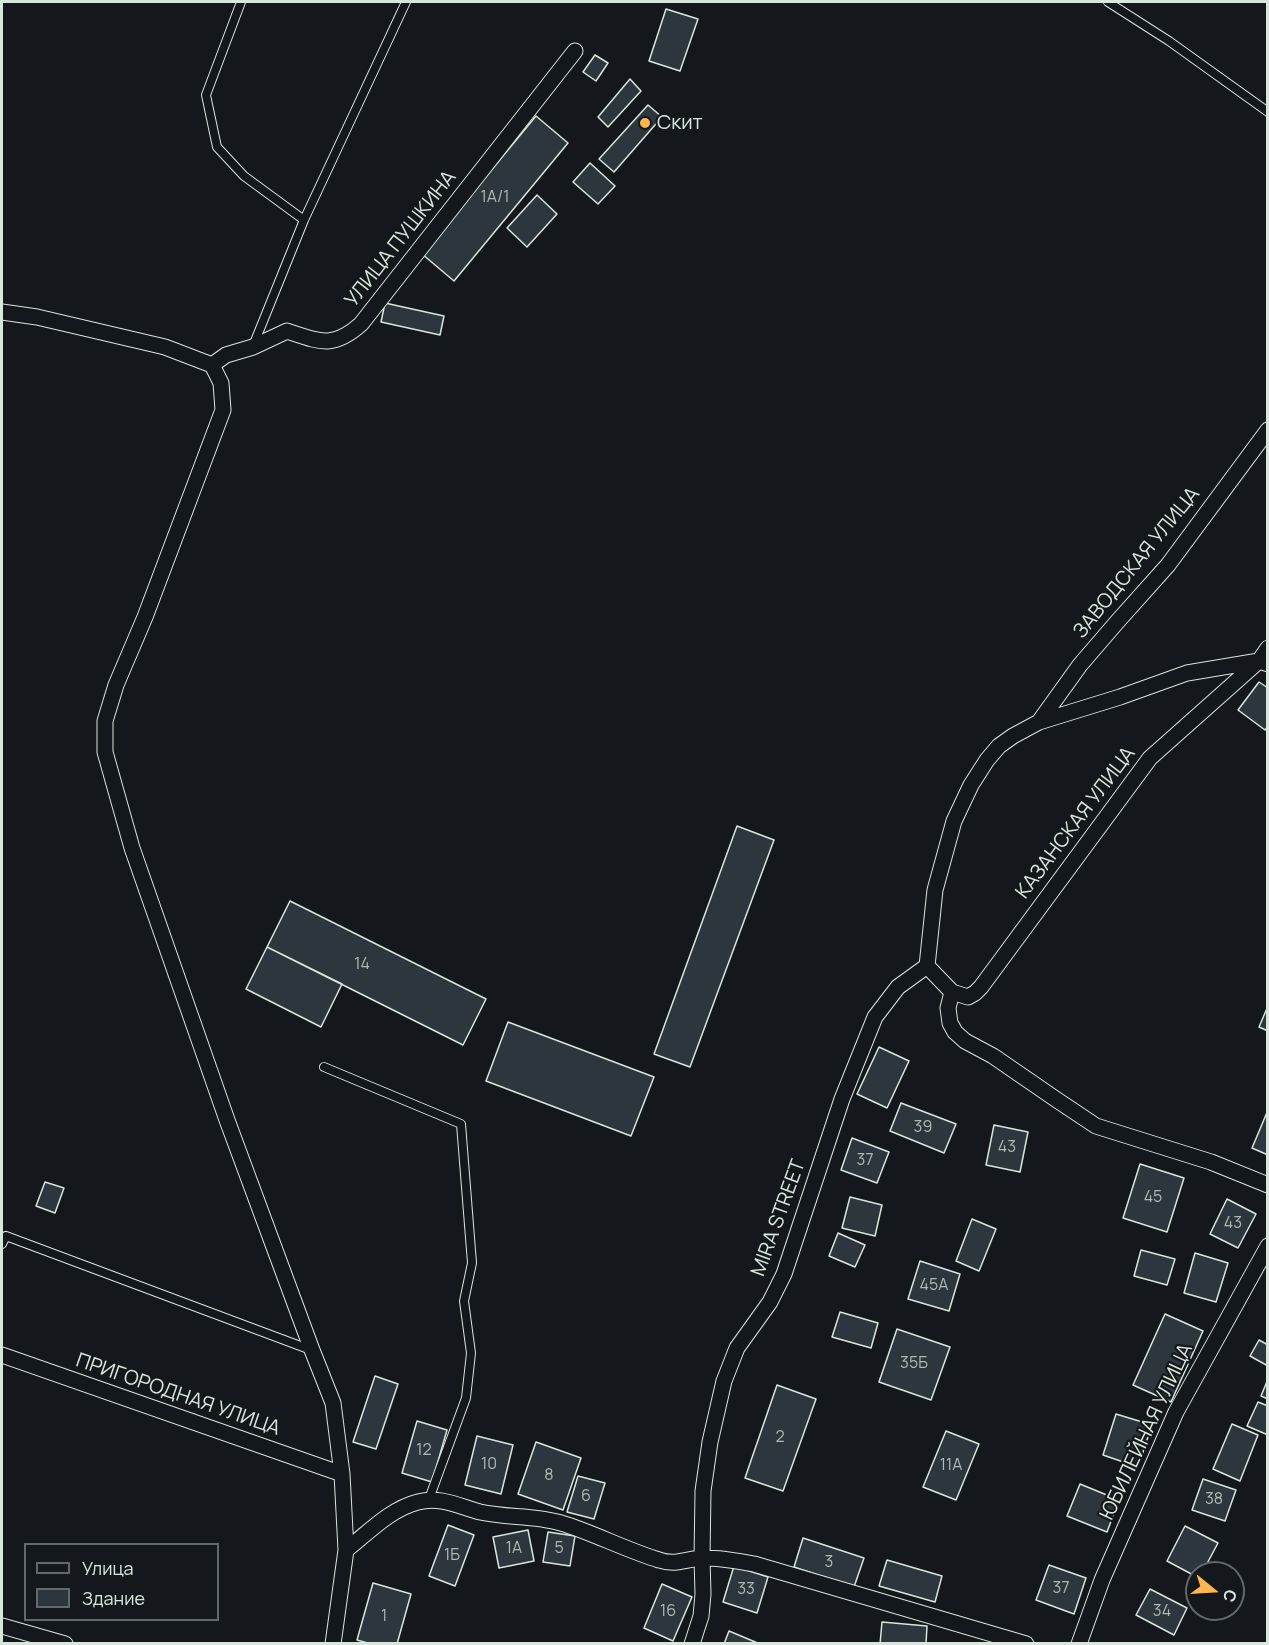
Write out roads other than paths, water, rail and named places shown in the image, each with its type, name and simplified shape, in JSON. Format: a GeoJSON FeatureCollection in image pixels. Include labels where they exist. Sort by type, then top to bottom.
{"type":"FeatureCollection","features":[{"type":"Feature","properties":{"kind":"street","name":"УЛИЦА ПУШКИНА"},"geometry":{"type":"LineString","coordinates":[[212,365],[226,355],[253,347],[287,331],[318,341],[336,340],[355,329],[575,51]]}},
{"type":"Feature","properties":{"kind":"street"},"geometry":{"type":"LineString","coordinates":[[2,312],[37,317],[165,347],[212,365],[220,383],[223,410],[146,617],[116,685],[105,721],[105,752],[132,848],[224,1109],[333,1403],[342,1474],[346,1550],[333,1644]]}},
{"type":"Feature","properties":{"kind":"street","name":"ЗАВОДСКАЯ УЛИЦА"},"geometry":{"type":"LineString","coordinates":[[1039,722],[1080,666],[1168,565],[1268,430]]}},
{"type":"Feature","properties":{"kind":"street"},"geometry":{"type":"LineString","coordinates":[[1265,658],[1187,673],[1039,722],[1013,735],[999,746],[971,785],[954,821],[935,890],[927,966],[952,992],[948,1008],[950,1023],[965,1041],[993,1056],[1096,1126],[1211,1162],[1268,1185]]}},
{"type":"Feature","properties":{"kind":"street","name":"КАЗАНСКАЯ УЛИЦА"},"geometry":{"type":"LineString","coordinates":[[952,992],[968,997],[981,987],[1150,758],[1265,658]]}},
{"type":"Feature","properties":{"kind":"street","name":"MIRA STREET"},"geometry":{"type":"LineString","coordinates":[[692,1644],[701,1616],[703,1594],[704,1491],[710,1442],[724,1381],[737,1348],[770,1302],[784,1274],[842,1099],[875,1017],[898,987],[927,966]]}},
{"type":"Feature","properties":{"kind":"street","name":"ЮБИЛЕЙНАЯ УЛИЦА"},"geometry":{"type":"LineString","coordinates":[[1079,1644],[1102,1581],[1176,1413],[1268,1246]]}},
{"type":"Feature","properties":{"kind":"street","name":"ПРИГОРОДНАЯ УЛИЦА"},"geometry":{"type":"LineString","coordinates":[[2,1355],[342,1474]]}},
{"type":"Feature","properties":{"kind":"street"},"geometry":{"type":"LineString","coordinates":[[346,1550],[393,1513],[415,1502],[429,1499],[445,1501],[480,1512],[503,1516],[529,1516],[560,1523],[661,1561],[681,1563],[702,1558],[754,1564],[1026,1644]]}},
{"type":"Feature","properties":{"kind":"street"},"geometry":{"type":"LineString","coordinates":[[2,1626],[65,1644]]}},
{"type":"Feature","properties":{"kind":"lane"},"geometry":{"type":"LineString","coordinates":[[241,2],[206,95],[217,147],[244,176],[304,220]]}},
{"type":"Feature","properties":{"kind":"lane"},"geometry":{"type":"LineString","coordinates":[[253,347],[304,220],[406,2]]}},
{"type":"Feature","properties":{"kind":"lane"},"geometry":{"type":"LineString","coordinates":[[1108,2],[1169,41],[1268,112]]}},
{"type":"Feature","properties":{"kind":"lane"},"geometry":{"type":"LineString","coordinates":[[324,1067],[461,1124],[472,1263],[464,1301],[471,1353],[466,1398],[429,1499]]}},
{"type":"Feature","properties":{"kind":"lane"},"geometry":{"type":"LineString","coordinates":[[2,1244],[6,1236],[312,1350]]}},
{"type":"Feature","properties":{"kind":"place","name":"Скит"},"geometry":{"type":"Point","coordinates":[645,123]}}]}
